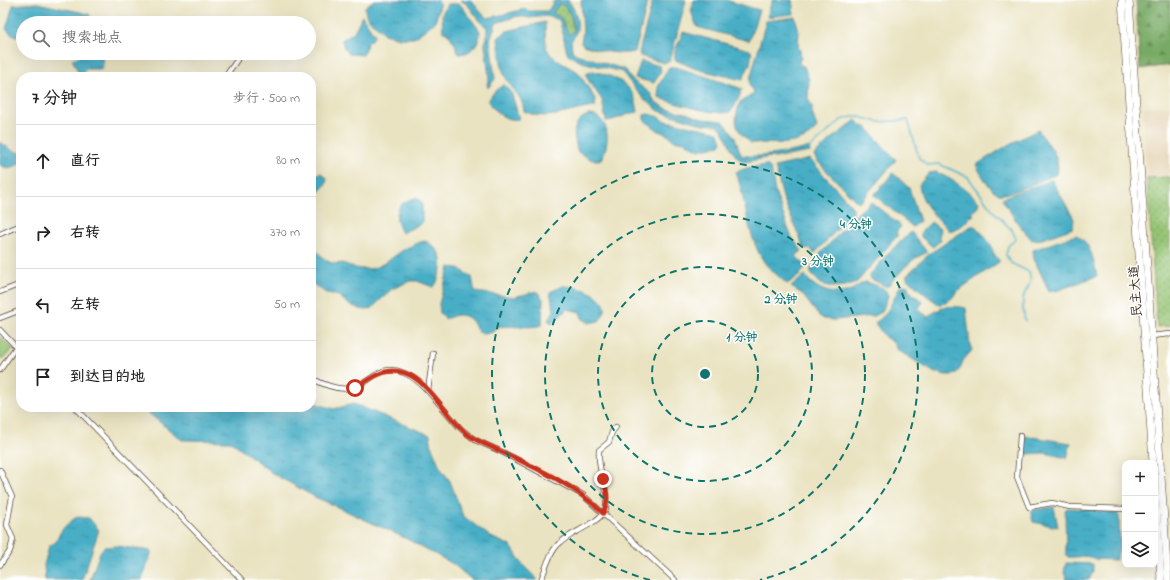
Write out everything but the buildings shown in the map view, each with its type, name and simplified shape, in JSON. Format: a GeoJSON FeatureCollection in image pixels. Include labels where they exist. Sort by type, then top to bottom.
{"type":"FeatureCollection","features":[{"type":"Feature","properties":{"kind":"main road","name":"民主大道"},"geometry":{"type":"LineString","coordinates":[[1122,0],[1153,460]]}},
{"type":"Feature","properties":{"kind":"main road","name":"民主大道"},"geometry":{"type":"LineString","coordinates":[[1129,0],[1168,580]]}},
{"type":"Feature","properties":{"kind":"main road"},"geometry":{"type":"LineString","coordinates":[[1158,532],[1161,580]]}},
{"type":"Feature","properties":{"kind":"street"},"geometry":{"type":"LineString","coordinates":[[229,72],[237,60]]}},
{"type":"Feature","properties":{"kind":"street"},"geometry":{"type":"LineString","coordinates":[[0,234],[16,227]]}},
{"type":"Feature","properties":{"kind":"street"},"geometry":{"type":"LineString","coordinates":[[0,292],[16,286]]}},
{"type":"Feature","properties":{"kind":"street"},"geometry":{"type":"LineString","coordinates":[[0,318],[16,312]]}},
{"type":"Feature","properties":{"kind":"street"},"geometry":{"type":"LineString","coordinates":[[0,330],[16,347],[0,370]]}},
{"type":"Feature","properties":{"kind":"street"},"geometry":{"type":"LineString","coordinates":[[1152,336],[1170,334]]}},
{"type":"Feature","properties":{"kind":"street"},"geometry":{"type":"LineString","coordinates":[[428,391],[433,353]]}},
{"type":"Feature","properties":{"kind":"street"},"geometry":{"type":"LineString","coordinates":[[316,381],[322,384],[338,388],[355,388],[378,373],[392,370],[406,373],[419,382],[460,428],[475,440],[522,462],[583,495],[675,580]]}},
{"type":"Feature","properties":{"kind":"street"},"geometry":{"type":"LineString","coordinates":[[80,412],[242,580]]}},
{"type":"Feature","properties":{"kind":"street"},"geometry":{"type":"LineString","coordinates":[[541,580],[553,551],[560,542],[603,513],[606,509],[606,488],[598,465],[599,450],[609,442],[612,432],[616,428]]}},
{"type":"Feature","properties":{"kind":"street"},"geometry":{"type":"LineString","coordinates":[[1020,436],[1017,477],[1028,507],[1052,503],[1070,507],[1122,509]]}},
{"type":"Feature","properties":{"kind":"street"},"geometry":{"type":"LineString","coordinates":[[0,470],[12,498],[7,525],[13,539],[10,551],[0,564]]}},
{"type":"Feature","properties":{"kind":"shaded area"},"geometry":{"type":"Polygon","coordinates":[[[1170,105],[1170,177],[1147,178],[1143,107],[1170,105]]]}},
{"type":"Feature","properties":{"kind":"green space"},"geometry":{"type":"Polygon","coordinates":[[[1136,0],[1170,0],[1170,65],[1140,69],[1136,0]]]}},
{"type":"Feature","properties":{"kind":"green space"},"geometry":{"type":"Polygon","coordinates":[[[559,4],[565,6],[571,16],[574,31],[569,36],[561,19],[553,13],[559,4]]]}},
{"type":"Feature","properties":{"kind":"green space"},"geometry":{"type":"Polygon","coordinates":[[[1170,177],[1170,326],[1157,327],[1147,178],[1170,177]]]}},
{"type":"Feature","properties":{"kind":"green space"},"geometry":{"type":"Polygon","coordinates":[[[0,337],[13,349],[2,359],[0,357],[0,337]]]}},
{"type":"Feature","properties":{"kind":"water"},"geometry":{"type":"Polygon","coordinates":[[[374,0],[438,0],[440,6],[435,22],[414,38],[400,38],[384,34],[369,20],[365,7],[374,0]]]}},
{"type":"Feature","properties":{"kind":"water"},"geometry":{"type":"Polygon","coordinates":[[[460,0],[471,0],[488,18],[525,9],[528,11],[548,11],[554,1],[568,0],[574,10],[577,20],[576,31],[571,41],[572,50],[576,54],[626,70],[630,78],[651,94],[654,101],[667,109],[686,113],[702,119],[723,121],[734,135],[741,155],[755,156],[775,154],[809,147],[810,152],[745,162],[736,156],[718,125],[702,124],[659,111],[642,97],[622,72],[575,59],[567,53],[560,22],[557,19],[546,16],[530,18],[518,16],[496,23],[490,40],[495,79],[488,88],[487,84],[489,77],[485,44],[487,38],[487,28],[467,4],[460,0]],[[559,4],[553,13],[561,18],[569,35],[574,30],[571,16],[565,6],[559,4]]]}},
{"type":"Feature","properties":{"kind":"water"},"geometry":{"type":"Polygon","coordinates":[[[581,0],[648,0],[635,52],[609,52],[583,45],[581,42],[583,32],[581,0]]]}},
{"type":"Feature","properties":{"kind":"water"},"geometry":{"type":"Polygon","coordinates":[[[653,0],[686,0],[670,61],[664,63],[640,56],[639,52],[653,0]]]}},
{"type":"Feature","properties":{"kind":"water"},"geometry":{"type":"Polygon","coordinates":[[[694,0],[726,0],[759,10],[749,41],[697,27],[691,11],[694,0]]]}},
{"type":"Feature","properties":{"kind":"water"},"geometry":{"type":"Polygon","coordinates":[[[772,0],[792,0],[794,14],[767,17],[772,0]]]}},
{"type":"Feature","properties":{"kind":"water"},"geometry":{"type":"Polygon","coordinates":[[[37,3],[89,14],[90,16],[16,16],[16,36],[12,35],[6,29],[13,5],[37,3]]]}},
{"type":"Feature","properties":{"kind":"water"},"geometry":{"type":"Polygon","coordinates":[[[447,4],[460,4],[480,31],[477,43],[468,52],[459,54],[448,33],[443,32],[442,14],[447,4]]]}},
{"type":"Feature","properties":{"kind":"water"},"geometry":{"type":"Polygon","coordinates":[[[362,16],[374,34],[374,37],[367,44],[363,55],[349,54],[344,48],[342,40],[354,32],[362,16]]]}},
{"type":"Feature","properties":{"kind":"water"},"geometry":{"type":"Polygon","coordinates":[[[795,17],[799,31],[798,49],[800,49],[801,58],[799,61],[800,65],[804,66],[809,80],[808,99],[812,106],[812,112],[817,128],[811,134],[795,142],[778,144],[751,143],[739,130],[736,120],[740,102],[754,94],[753,89],[750,87],[750,79],[766,21],[795,17]]]}},
{"type":"Feature","properties":{"kind":"water"},"geometry":{"type":"Polygon","coordinates":[[[545,22],[546,47],[550,54],[560,62],[578,72],[596,100],[595,107],[551,116],[542,116],[524,111],[519,97],[504,74],[501,64],[498,38],[507,31],[545,22]]]}},
{"type":"Feature","properties":{"kind":"water"},"geometry":{"type":"Polygon","coordinates":[[[683,32],[750,50],[752,53],[750,64],[742,80],[696,69],[675,60],[675,51],[683,32]]]}},
{"type":"Feature","properties":{"kind":"water"},"geometry":{"type":"Polygon","coordinates":[[[72,60],[102,60],[103,69],[86,69],[84,72],[78,72],[72,60]]]}},
{"type":"Feature","properties":{"kind":"water"},"geometry":{"type":"Polygon","coordinates":[[[641,61],[660,66],[661,71],[654,83],[635,78],[641,61]]]}},
{"type":"Feature","properties":{"kind":"water"},"geometry":{"type":"Polygon","coordinates":[[[669,67],[676,67],[743,89],[740,91],[740,96],[732,111],[723,113],[705,111],[665,100],[659,97],[658,87],[669,67]]]}},
{"type":"Feature","properties":{"kind":"water"},"geometry":{"type":"Polygon","coordinates":[[[593,71],[610,76],[624,84],[633,95],[638,112],[606,121],[602,100],[587,78],[586,74],[593,71]]]}},
{"type":"Feature","properties":{"kind":"water"},"geometry":{"type":"Polygon","coordinates":[[[504,84],[512,94],[519,119],[510,119],[501,115],[488,101],[494,92],[504,84]]]}},
{"type":"Feature","properties":{"kind":"water"},"geometry":{"type":"Polygon","coordinates":[[[648,114],[657,116],[662,120],[714,131],[719,133],[722,141],[720,145],[699,150],[685,142],[673,140],[670,136],[659,131],[644,120],[644,115],[648,114]]]}},
{"type":"Feature","properties":{"kind":"water"},"geometry":{"type":"Polygon","coordinates":[[[588,115],[596,116],[601,120],[605,125],[607,132],[606,147],[600,160],[592,160],[578,152],[576,146],[574,135],[576,125],[582,118],[588,115]]]}},
{"type":"Feature","properties":{"kind":"water"},"geometry":{"type":"Polygon","coordinates":[[[856,120],[861,126],[866,127],[896,160],[860,202],[855,200],[817,161],[814,155],[856,120]]]}},
{"type":"Feature","properties":{"kind":"water"},"geometry":{"type":"Polygon","coordinates":[[[1038,130],[1053,150],[1058,168],[1057,174],[1010,193],[999,194],[995,192],[976,165],[1008,145],[1038,130]]]}},
{"type":"Feature","properties":{"kind":"water"},"geometry":{"type":"Polygon","coordinates":[[[0,142],[16,152],[16,166],[11,168],[0,165],[0,142]]]}},
{"type":"Feature","properties":{"kind":"water"},"geometry":{"type":"Polygon","coordinates":[[[810,159],[853,208],[853,213],[814,254],[811,249],[804,248],[783,198],[775,167],[810,159]]]}},
{"type":"Feature","properties":{"kind":"water"},"geometry":{"type":"Polygon","coordinates":[[[767,165],[771,169],[775,192],[791,236],[802,251],[796,256],[806,266],[799,276],[787,284],[768,267],[761,258],[748,222],[736,172],[747,168],[767,165]]]}},
{"type":"Feature","properties":{"kind":"water"},"geometry":{"type":"Polygon","coordinates":[[[936,172],[959,185],[979,202],[977,208],[973,211],[973,216],[971,216],[959,227],[949,231],[931,211],[923,199],[919,185],[929,173],[936,172]]]}},
{"type":"Feature","properties":{"kind":"water"},"geometry":{"type":"Polygon","coordinates":[[[321,173],[327,178],[326,184],[319,192],[316,190],[316,174],[321,173]]]}},
{"type":"Feature","properties":{"kind":"water"},"geometry":{"type":"Polygon","coordinates":[[[893,173],[909,188],[920,221],[913,227],[874,195],[893,173]]]}},
{"type":"Feature","properties":{"kind":"water"},"geometry":{"type":"Polygon","coordinates":[[[1052,180],[1074,219],[1073,228],[1042,239],[1032,240],[1019,225],[1002,199],[1052,180]]]}},
{"type":"Feature","properties":{"kind":"water"},"geometry":{"type":"Polygon","coordinates":[[[416,198],[422,202],[422,223],[402,233],[397,221],[400,206],[409,200],[416,198]]]}},
{"type":"Feature","properties":{"kind":"water"},"geometry":{"type":"Polygon","coordinates":[[[871,202],[901,226],[896,233],[898,235],[857,282],[846,286],[833,287],[821,284],[811,274],[811,268],[818,261],[820,254],[858,213],[871,202]]]}},
{"type":"Feature","properties":{"kind":"water"},"geometry":{"type":"Polygon","coordinates":[[[931,222],[941,230],[939,236],[941,240],[933,247],[921,237],[921,232],[931,222]]]}},
{"type":"Feature","properties":{"kind":"water"},"geometry":{"type":"Polygon","coordinates":[[[971,226],[975,226],[985,237],[999,262],[960,289],[951,299],[940,305],[907,279],[907,275],[929,254],[971,226]]]}},
{"type":"Feature","properties":{"kind":"water"},"geometry":{"type":"Polygon","coordinates":[[[911,232],[927,252],[914,259],[887,287],[871,279],[870,275],[889,252],[911,232]]]}},
{"type":"Feature","properties":{"kind":"water"},"geometry":{"type":"Polygon","coordinates":[[[1076,235],[1085,242],[1088,247],[1093,259],[1097,276],[1056,291],[1049,291],[1034,259],[1033,250],[1076,235]]]}},
{"type":"Feature","properties":{"kind":"water"},"geometry":{"type":"Polygon","coordinates":[[[425,241],[437,250],[441,258],[440,273],[437,282],[433,287],[417,281],[410,281],[392,289],[372,308],[366,310],[348,304],[339,296],[326,293],[316,286],[316,250],[323,258],[330,262],[338,264],[343,263],[357,268],[368,269],[377,267],[413,245],[425,241]]]}},
{"type":"Feature","properties":{"kind":"water"},"geometry":{"type":"Polygon","coordinates":[[[449,267],[458,268],[472,277],[475,292],[514,297],[537,291],[543,299],[542,325],[530,327],[496,327],[493,332],[485,334],[478,332],[473,322],[465,316],[457,315],[444,318],[440,313],[439,304],[449,267]]]}},
{"type":"Feature","properties":{"kind":"water"},"geometry":{"type":"Polygon","coordinates":[[[805,275],[819,288],[825,291],[838,293],[845,292],[867,282],[883,288],[888,296],[882,312],[873,316],[834,320],[824,319],[819,316],[801,293],[791,287],[805,275]]]}},
{"type":"Feature","properties":{"kind":"water"},"geometry":{"type":"Polygon","coordinates":[[[901,285],[908,286],[908,290],[923,302],[918,309],[928,317],[946,307],[966,308],[970,345],[972,350],[964,359],[959,370],[955,374],[944,375],[935,373],[896,349],[895,344],[885,337],[875,323],[887,311],[901,285]]]}},
{"type":"Feature","properties":{"kind":"water"},"geometry":{"type":"Polygon","coordinates":[[[563,286],[581,289],[599,297],[603,302],[605,309],[604,314],[599,321],[589,323],[582,318],[580,312],[567,309],[552,324],[548,320],[554,311],[550,292],[563,286]]]}},
{"type":"Feature","properties":{"kind":"water"},"geometry":{"type":"Polygon","coordinates":[[[316,404],[334,409],[354,404],[430,435],[432,447],[440,467],[450,481],[463,516],[491,537],[511,546],[523,565],[538,580],[472,580],[453,564],[405,538],[313,496],[272,473],[231,441],[182,440],[147,412],[316,412],[316,404]]]}},
{"type":"Feature","properties":{"kind":"water"},"geometry":{"type":"Polygon","coordinates":[[[1025,436],[1071,443],[1067,458],[1045,453],[1027,454],[1024,447],[1025,436]]]}},
{"type":"Feature","properties":{"kind":"water"},"geometry":{"type":"Polygon","coordinates":[[[1054,507],[1058,527],[1033,522],[1031,513],[1032,510],[1054,507]]]}},
{"type":"Feature","properties":{"kind":"water"},"geometry":{"type":"Polygon","coordinates":[[[1067,508],[1117,513],[1119,516],[1120,546],[1116,560],[1095,559],[1085,556],[1068,557],[1066,555],[1065,510],[1067,508]]]}},
{"type":"Feature","properties":{"kind":"water"},"geometry":{"type":"Polygon","coordinates":[[[77,517],[89,518],[99,530],[82,580],[45,580],[44,565],[49,546],[56,542],[59,534],[64,528],[77,517]]]}},
{"type":"Feature","properties":{"kind":"water"},"geometry":{"type":"Polygon","coordinates":[[[116,546],[152,551],[142,580],[90,580],[100,552],[104,547],[116,546]]]}},
{"type":"Feature","properties":{"kind":"water"},"geometry":{"type":"Polygon","coordinates":[[[1066,563],[1093,564],[1093,571],[1089,580],[1067,580],[1064,573],[1066,563]]]}},
{"type":"Feature","properties":{"kind":"waterway"},"geometry":{"type":"LineString","coordinates":[[809,149],[841,120],[856,116],[879,122],[908,120],[919,158],[927,165],[939,164],[968,177],[994,212],[1012,230],[1016,239],[1008,246],[1006,255],[1011,263],[1029,272],[1030,277],[1030,284],[1023,299],[1025,321]]}},
{"type":"Feature","properties":{"kind":"route"},"geometry":{"type":"LineString","coordinates":[[355,388],[378,373],[392,370],[406,373],[419,382],[460,428],[475,440],[548,475],[583,495],[594,503],[603,513],[606,509],[607,499],[603,479]]}}]}
